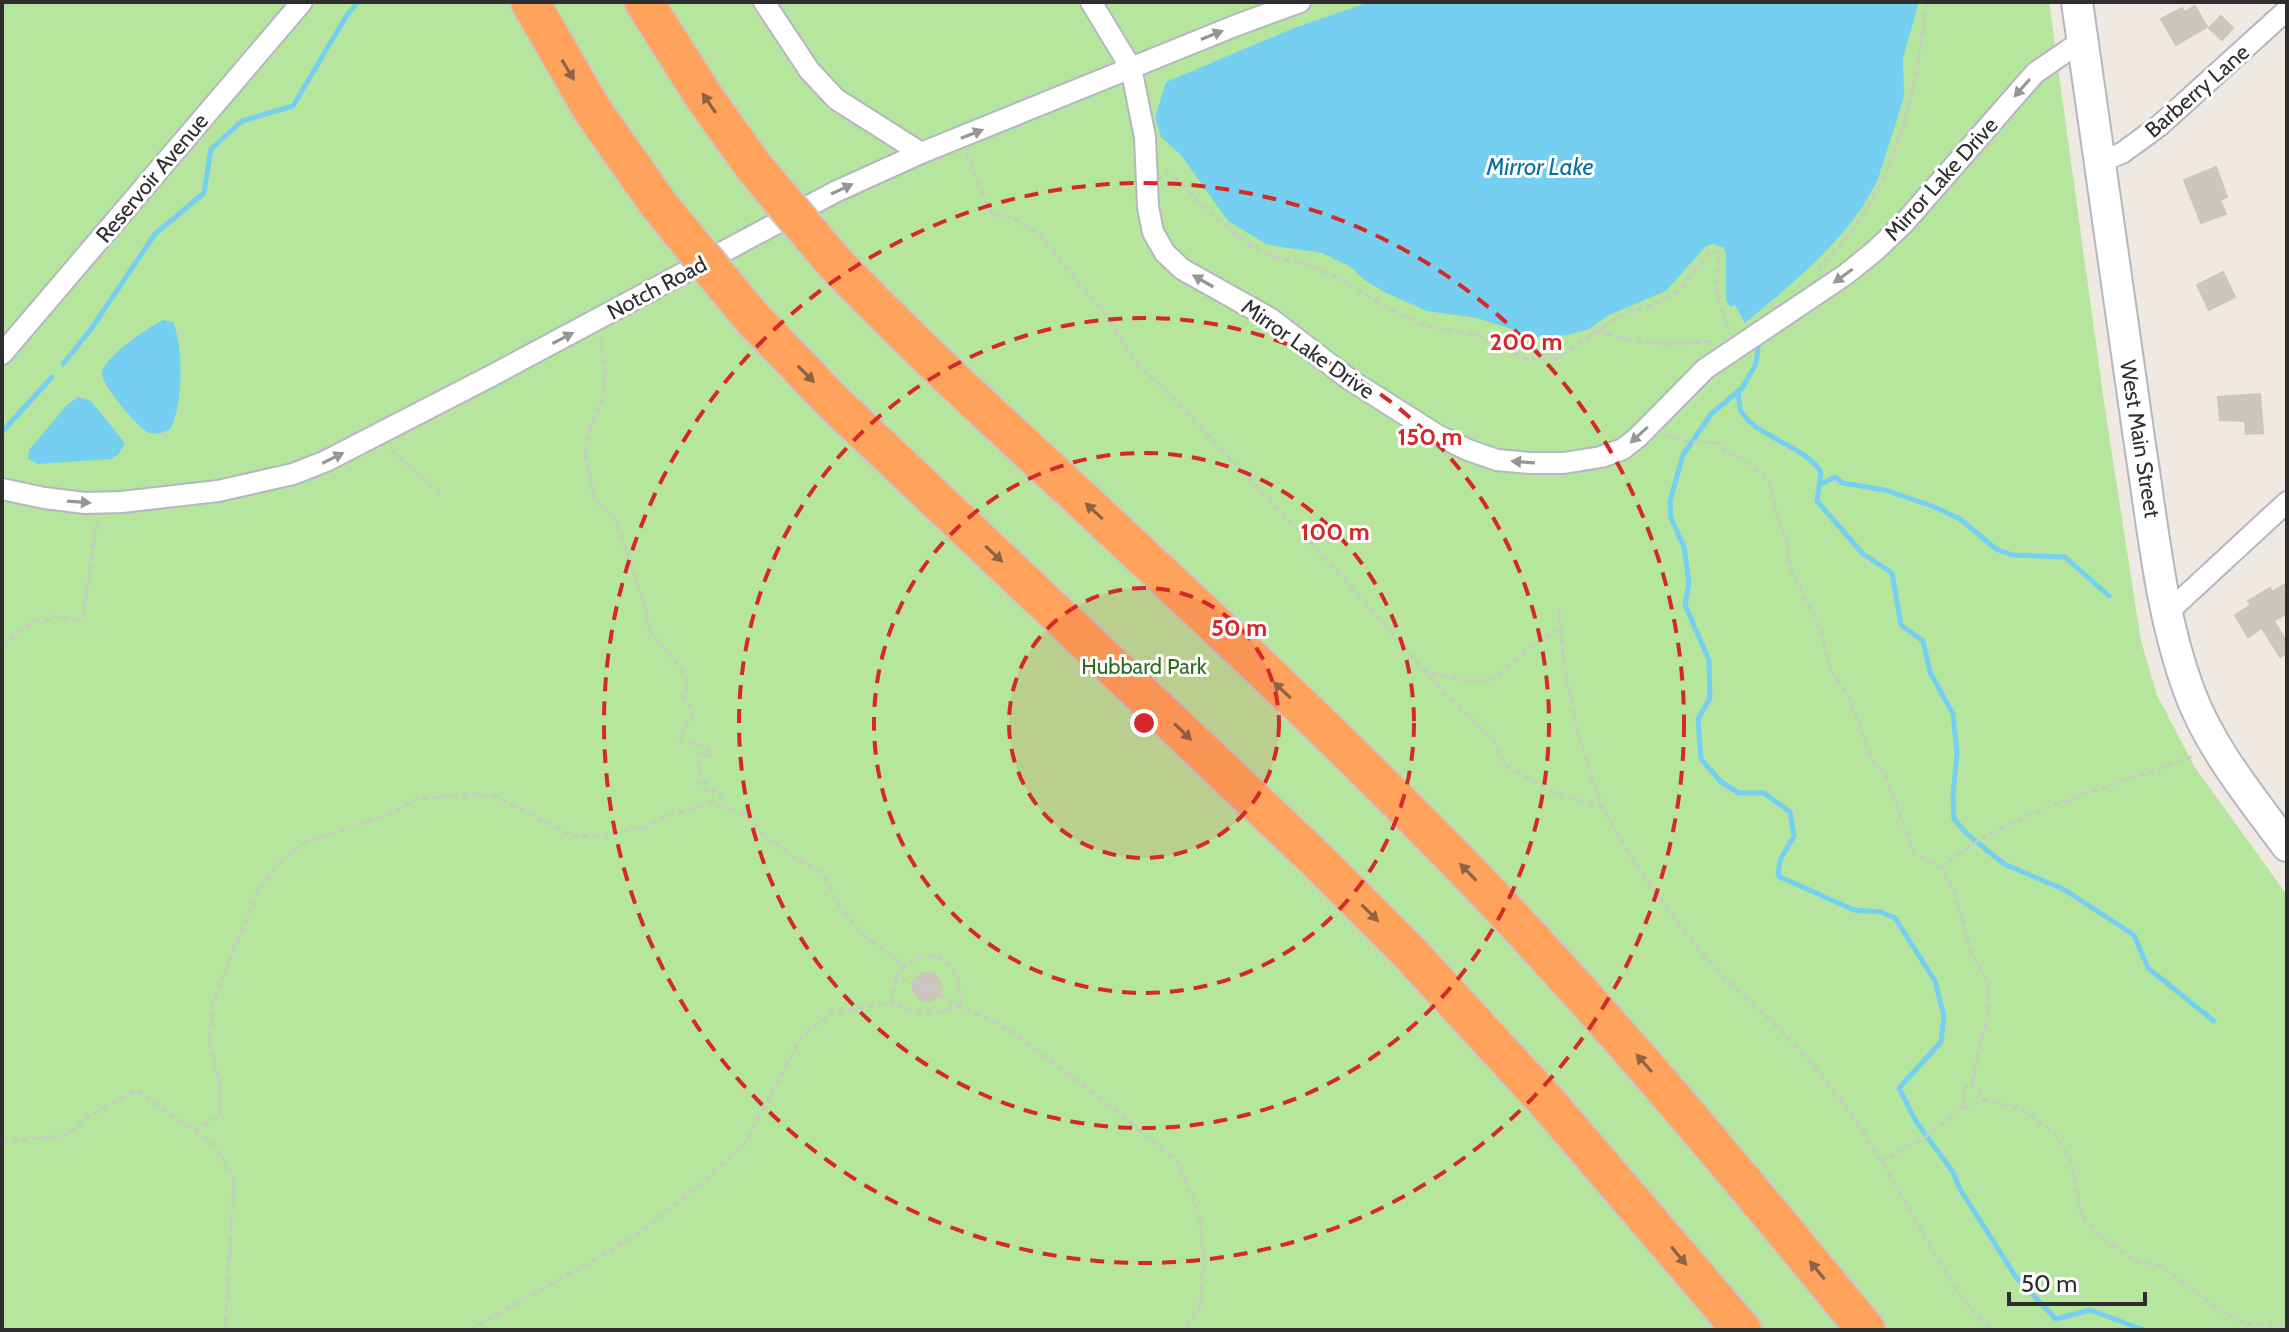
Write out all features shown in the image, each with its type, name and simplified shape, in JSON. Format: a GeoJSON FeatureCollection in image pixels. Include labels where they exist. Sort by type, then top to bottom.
{"type":"FeatureCollection","features":[{"type":"Feature","properties":{"kind":"highway"},"geometry":{"type":"LineString","coordinates":[[530,2],[593,111],[659,205],[752,318],[845,413],[1318,861],[1395,938],[1556,1113],[1742,1330]]}},
{"type":"Feature","properties":{"kind":"highway"},"geometry":{"type":"LineString","coordinates":[[644,2],[704,97],[754,167],[833,261],[1476,879],[1646,1064],[1866,1330]]}},
{"type":"Feature","properties":{"kind":"main road","name":"West Main Street"},"geometry":{"type":"LineString","coordinates":[[2077,2],[2167,613],[2188,689],[2202,723],[2287,846]]}},
{"type":"Feature","properties":{"kind":"street","name":"Reservoir Avenue"},"geometry":{"type":"LineString","coordinates":[[2,354],[302,2]]}},
{"type":"Feature","properties":{"kind":"street"},"geometry":{"type":"LineString","coordinates":[[764,2],[809,70],[836,99],[921,153]]}},
{"type":"Feature","properties":{"kind":"street","name":"Mirror Lake Drive"},"geometry":{"type":"LineString","coordinates":[[1091,2],[1131,68],[1140,106],[1148,207],[1153,232],[1165,253],[1182,269],[1271,319],[1349,379],[1437,435],[1497,460],[1564,463],[1601,457],[1623,449],[1715,361],[1845,275],[1905,222],[2035,73],[2083,40]]}},
{"type":"Feature","properties":{"kind":"street","name":"Notch Road"},"geometry":{"type":"LineString","coordinates":[[2,489],[44,498],[99,503],[166,499],[257,484],[326,461],[835,192],[921,153],[1300,2]]}},
{"type":"Feature","properties":{"kind":"street","name":"Barberry Lane"},"geometry":{"type":"LineString","coordinates":[[2100,162],[2122,153],[2159,126],[2287,10]]}},
{"type":"Feature","properties":{"kind":"street"},"geometry":{"type":"LineString","coordinates":[[2167,613],[2287,502]]}},
{"type":"Feature","properties":{"kind":"path"},"geometry":{"type":"LineString","coordinates":[[1812,274],[1851,231],[1875,198],[1886,176],[1917,73],[1927,2]]}},
{"type":"Feature","properties":{"kind":"path"},"geometry":{"type":"LineString","coordinates":[[960,139],[992,215],[1013,217],[1039,235],[1106,315],[1136,363],[1179,403],[1340,574],[1422,670],[1494,740],[1505,765],[1553,792],[1604,807]]}},
{"type":"Feature","properties":{"kind":"path"},"geometry":{"type":"LineString","coordinates":[[1146,157],[1185,186],[1199,203],[1254,249],[1337,277],[1389,309],[1430,327],[1478,335],[1526,359],[1556,359],[1623,314],[1657,303],[1680,289],[1710,252],[1718,252],[1720,260],[1716,281],[1720,309],[1736,336]]}},
{"type":"Feature","properties":{"kind":"path"},"geometry":{"type":"LineString","coordinates":[[599,319],[606,375],[602,400],[590,427],[585,454],[594,499],[615,519],[644,603],[649,630],[686,675],[686,694],[683,697],[693,710],[693,715],[684,727],[680,741],[705,747],[711,752],[711,756],[698,754],[700,776],[706,783],[700,782],[699,785],[711,793],[716,789],[729,810]]}},
{"type":"Feature","properties":{"kind":"path"},"geometry":{"type":"LineString","coordinates":[[1597,330],[1619,339],[1641,342],[1695,343],[1718,340]]}},
{"type":"Feature","properties":{"kind":"path"},"geometry":{"type":"LineString","coordinates":[[379,434],[395,457],[417,471],[442,495]]}},
{"type":"Feature","properties":{"kind":"path"},"geometry":{"type":"LineString","coordinates":[[1682,441],[1719,443],[1727,453],[1742,458],[1764,475],[1771,485],[1777,517],[1788,544],[1790,566],[1820,629],[1831,671],[1848,695],[1873,762],[1884,772],[1914,853],[1941,868],[1954,891],[1971,952],[1988,982],[1987,1020],[1977,1055],[1973,1085],[1985,1100]]}},
{"type":"Feature","properties":{"kind":"path"},"geometry":{"type":"LineString","coordinates":[[2,645],[34,621],[45,621],[55,616],[78,621],[83,615],[99,503]]}},
{"type":"Feature","properties":{"kind":"path"},"geometry":{"type":"LineString","coordinates":[[1559,609],[1564,662],[1585,753],[1604,807],[1628,851],[1695,943],[1725,978],[1804,1055],[1858,1125],[1965,1302],[1992,1330]]}},
{"type":"Feature","properties":{"kind":"path"},"geometry":{"type":"LineString","coordinates":[[1422,670],[1467,681],[1493,680],[1529,648],[1560,627]]}},
{"type":"Feature","properties":{"kind":"path"},"geometry":{"type":"LineString","coordinates":[[1941,868],[1967,846],[2037,814],[2216,746]]}},
{"type":"Feature","properties":{"kind":"path"},"geometry":{"type":"LineString","coordinates":[[194,1130],[221,1116],[219,1080],[209,1042],[213,1003],[256,895],[279,863],[304,843],[393,813],[416,799],[476,794],[497,797],[573,836],[600,836],[645,827],[664,817],[712,802],[748,815],[769,842],[775,842],[823,874],[840,907],[861,933],[903,965]]}},
{"type":"Feature","properties":{"kind":"path"},"geometry":{"type":"LineString","coordinates":[[892,1003],[895,980],[903,965],[925,955],[941,960],[955,971],[961,1005]]}},
{"type":"Feature","properties":{"kind":"path"},"geometry":{"type":"LineString","coordinates":[[895,980],[910,981],[1010,1030],[1097,1095],[1177,1161],[1200,1217],[1204,1262],[1199,1309],[1182,1330]]}},
{"type":"Feature","properties":{"kind":"path"},"geometry":{"type":"LineString","coordinates":[[470,1330],[636,1236],[689,1194],[744,1145],[802,1036],[832,1012],[892,1003],[916,1011],[944,1011],[961,1005]]}},
{"type":"Feature","properties":{"kind":"path"},"geometry":{"type":"LineString","coordinates":[[1963,1109],[1963,1091],[1975,1074]]}},
{"type":"Feature","properties":{"kind":"path"},"geometry":{"type":"LineString","coordinates":[[2,1142],[68,1135],[85,1119],[136,1090],[213,1143],[234,1178],[225,1330]]}},
{"type":"Feature","properties":{"kind":"path"},"geometry":{"type":"LineString","coordinates":[[1880,1162],[1921,1140],[1963,1109],[1985,1100],[2021,1109],[2054,1132],[2071,1161],[2081,1213],[2097,1234],[2137,1262],[2160,1265],[2219,1310],[2246,1324],[2287,1326]]}},
{"type":"Feature","properties":{"kind":"green space","name":"Hubbard Park"},"geometry":{"type":"Polygon","coordinates":[[[2,2],[2049,2],[2105,409],[2141,641],[2157,695],[2194,766],[2287,895],[2287,1330],[2,1330],[2,2]]]}},
{"type":"Feature","properties":{"kind":"water","name":"Mirror Lake"},"geometry":{"type":"Polygon","coordinates":[[[1370,2],[1919,2],[1903,58],[1904,97],[1878,179],[1837,240],[1783,292],[1745,323],[1735,305],[1730,307],[1726,300],[1726,253],[1723,247],[1713,244],[1705,247],[1666,291],[1609,315],[1589,329],[1567,335],[1536,337],[1477,318],[1427,311],[1386,293],[1364,280],[1351,267],[1322,253],[1268,245],[1228,221],[1181,155],[1161,137],[1155,118],[1166,82],[1294,28],[1370,2]]]}},
{"type":"Feature","properties":{"kind":"water"},"geometry":{"type":"Polygon","coordinates":[[[163,320],[173,322],[177,333],[180,392],[170,430],[155,434],[146,431],[127,412],[106,385],[102,372],[119,350],[163,320]]]}},
{"type":"Feature","properties":{"kind":"water"},"geometry":{"type":"Polygon","coordinates":[[[78,397],[91,401],[125,443],[119,454],[111,459],[38,464],[28,459],[29,450],[67,405],[78,397]]]}},
{"type":"Feature","properties":{"kind":"building"},"geometry":{"type":"Polygon","coordinates":[[[2195,6],[2207,27],[2176,45],[2161,19],[2182,8],[2185,12],[2195,6]]]}},
{"type":"Feature","properties":{"kind":"building"},"geometry":{"type":"Polygon","coordinates":[[[2221,16],[2233,28],[2222,40],[2209,28],[2221,16]]]}},
{"type":"Feature","properties":{"kind":"building"},"geometry":{"type":"Polygon","coordinates":[[[2216,167],[2227,197],[2220,200],[2226,214],[2201,223],[2184,180],[2216,167]]]}},
{"type":"Feature","properties":{"kind":"building"},"geometry":{"type":"Polygon","coordinates":[[[2223,272],[2235,297],[2209,310],[2197,285],[2223,272]]]}},
{"type":"Feature","properties":{"kind":"building"},"geometry":{"type":"Polygon","coordinates":[[[2260,394],[2263,433],[2246,434],[2245,421],[2220,420],[2218,397],[2260,394]]]}},
{"type":"Feature","properties":{"kind":"building"},"geometry":{"type":"Polygon","coordinates":[[[2287,583],[2287,613],[2274,621],[2287,643],[2287,653],[2280,657],[2262,628],[2248,637],[2235,615],[2251,605],[2248,601],[2270,588],[2272,592],[2287,583]]]}},
{"type":"Feature","properties":{"kind":"building"},"geometry":{"type":"Polygon","coordinates":[[[927,973],[937,977],[941,987],[937,997],[927,1001],[917,997],[913,987],[917,977],[927,973]]]}},
{"type":"Feature","properties":{"kind":"waterway"},"geometry":{"type":"LineString","coordinates":[[63,364],[91,329],[155,234],[204,193],[211,149],[242,121],[293,106],[347,15],[358,2]]}},
{"type":"Feature","properties":{"kind":"waterway"},"geometry":{"type":"LineString","coordinates":[[1758,347],[1756,364],[1742,388],[1711,414],[1683,455],[1670,501],[1671,518],[1684,547],[1689,583],[1685,605],[1709,660],[1710,698],[1698,719],[1701,759],[1721,782],[1739,793],[1764,793],[1790,812],[1794,836],[1780,860],[1778,876],[1854,910],[1881,912],[1895,918],[1935,981],[1944,1016],[1941,1042],[1899,1088],[1915,1120],[1953,1172],[1960,1189],[2016,1277],[2056,1319],[2090,1310],[2144,1330]]}},
{"type":"Feature","properties":{"kind":"waterway"},"geometry":{"type":"LineString","coordinates":[[2,432],[52,377]]}},
{"type":"Feature","properties":{"kind":"waterway"},"geometry":{"type":"LineString","coordinates":[[1738,392],[1741,411],[1747,419],[1803,455],[1821,472],[1817,501],[1863,554],[1892,573],[1901,625],[1923,641],[1930,672],[1953,714],[1957,753],[1954,819],[1967,834],[2004,864],[2065,890],[2134,935],[2148,968],[2214,1021]]}},
{"type":"Feature","properties":{"kind":"waterway"},"geometry":{"type":"LineString","coordinates":[[1821,484],[1835,477],[1843,483],[1885,490],[1932,506],[1960,519],[1996,549],[2012,555],[2065,557],[2109,596]]}}]}
